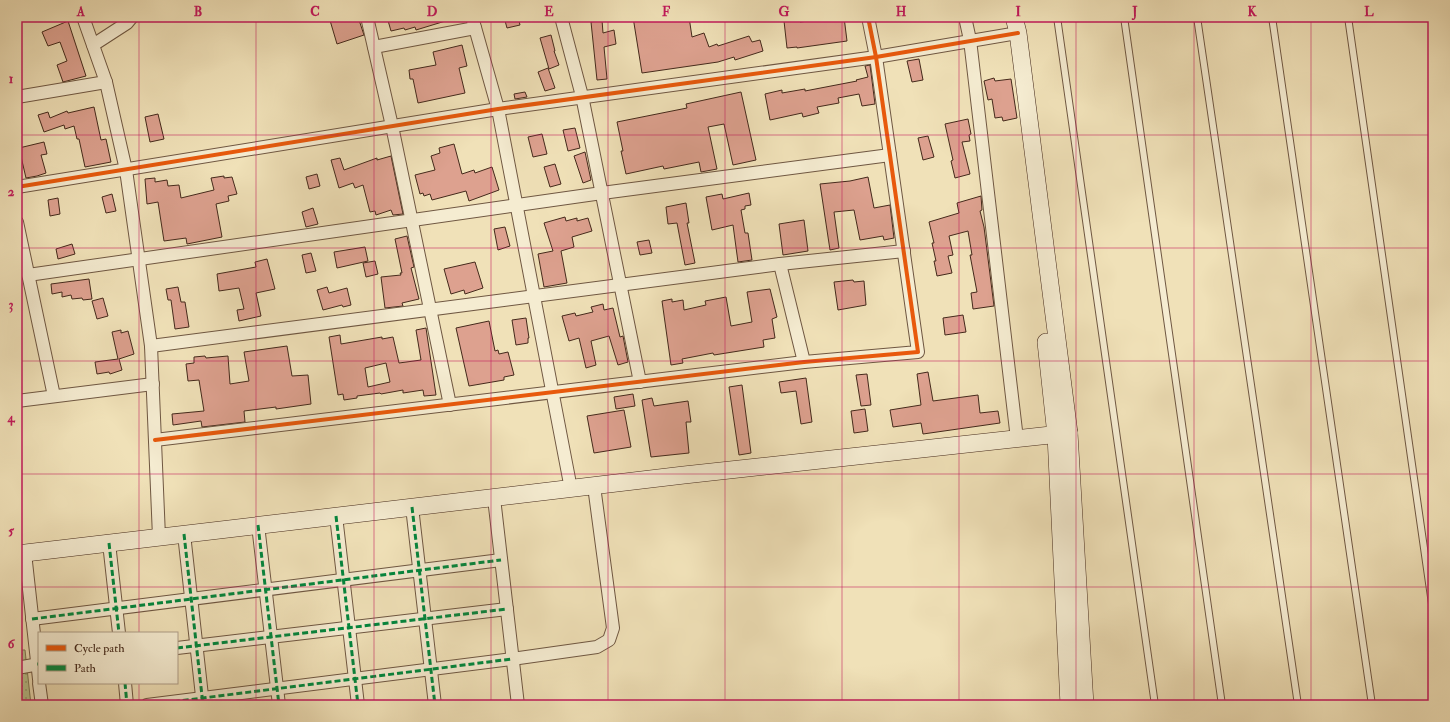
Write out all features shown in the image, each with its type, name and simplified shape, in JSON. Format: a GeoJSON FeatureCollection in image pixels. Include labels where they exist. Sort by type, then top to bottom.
{"type":"FeatureCollection","features":[{"type":"Feature","properties":{"kind":"street"},"geometry":{"type":"LineString","coordinates":[[83,17],[106,82],[126,170],[151,346],[159,537]]}},
{"type":"Feature","properties":{"kind":"street"},"geometry":{"type":"LineString","coordinates":[[93,45],[127,23],[132,17]]}},
{"type":"Feature","properties":{"kind":"street"},"geometry":{"type":"LineString","coordinates":[[367,17],[392,126],[450,405]]}},
{"type":"Feature","properties":{"kind":"street"},"geometry":{"type":"LineString","coordinates":[[561,17],[582,96],[640,382]]}},
{"type":"Feature","properties":{"kind":"street"},"geometry":{"type":"LineString","coordinates":[[155,440],[804,362],[918,352],[876,57],[868,17]]}},
{"type":"Feature","properties":{"kind":"street"},"geometry":{"type":"LineString","coordinates":[[966,17],[970,40],[1017,439]]}},
{"type":"Feature","properties":{"kind":"street"},"geometry":{"type":"LineString","coordinates":[[1003,17],[1013,28],[1063,434],[1085,705]]}},
{"type":"Feature","properties":{"kind":"street"},"geometry":{"type":"LineString","coordinates":[[374,47],[473,22],[498,109],[572,489]]}},
{"type":"Feature","properties":{"kind":"street"},"geometry":{"type":"LineString","coordinates":[[17,187],[582,96],[876,57],[970,40],[1013,28]]}},
{"type":"Feature","properties":{"kind":"street"},"geometry":{"type":"LineString","coordinates":[[17,97],[106,82]]}},
{"type":"Feature","properties":{"kind":"street"},"geometry":{"type":"LineString","coordinates":[[28,275],[602,193],[890,156]]}},
{"type":"Feature","properties":{"kind":"street"},"geometry":{"type":"LineString","coordinates":[[17,222],[54,396]]}},
{"type":"Feature","properties":{"kind":"street"},"geometry":{"type":"LineString","coordinates":[[151,346],[780,264],[904,251]]}},
{"type":"Feature","properties":{"kind":"street"},"geometry":{"type":"LineString","coordinates":[[780,264],[804,362]]}},
{"type":"Feature","properties":{"kind":"street"},"geometry":{"type":"LineString","coordinates":[[17,401],[153,384]]}},
{"type":"Feature","properties":{"kind":"street"},"geometry":{"type":"LineString","coordinates":[[17,668],[38,664],[21,554],[594,486],[1063,434]]}},
{"type":"Feature","properties":{"kind":"street"},"geometry":{"type":"LineString","coordinates":[[1063,434],[1069,705]]}},
{"type":"Feature","properties":{"kind":"street"},"geometry":{"type":"LineString","coordinates":[[148,705],[203,702],[277,689],[597,647],[608,640],[613,628],[594,486]]}},
{"type":"Feature","properties":{"kind":"street"},"geometry":{"type":"LineString","coordinates":[[494,498],[518,705]]}},
{"type":"Feature","properties":{"kind":"street"},"geometry":{"type":"LineString","coordinates":[[412,507],[435,705]]}},
{"type":"Feature","properties":{"kind":"street"},"geometry":{"type":"LineString","coordinates":[[336,516],[358,705]]}},
{"type":"Feature","properties":{"kind":"street"},"geometry":{"type":"LineString","coordinates":[[258,525],[279,705]]}},
{"type":"Feature","properties":{"kind":"street"},"geometry":{"type":"LineString","coordinates":[[184,534],[203,702]]}},
{"type":"Feature","properties":{"kind":"street"},"geometry":{"type":"LineString","coordinates":[[109,543],[119,632]]}},
{"type":"Feature","properties":{"kind":"street"},"geometry":{"type":"LineString","coordinates":[[32,619],[501,560]]}},
{"type":"Feature","properties":{"kind":"street"},"geometry":{"type":"LineString","coordinates":[[178,648],[507,609]]}},
{"type":"Feature","properties":{"kind":"street"},"geometry":{"type":"LineString","coordinates":[[39,684],[42,705]]}},
{"type":"Feature","properties":{"kind":"street"},"geometry":{"type":"LineString","coordinates":[[125,684],[127,705]]}},
{"type":"Feature","properties":{"kind":"lane"},"geometry":{"type":"LineString","coordinates":[[1057,17],[1155,705]]}},
{"type":"Feature","properties":{"kind":"lane"},"geometry":{"type":"LineString","coordinates":[[1124,17],[1222,705]]}},
{"type":"Feature","properties":{"kind":"lane"},"geometry":{"type":"LineString","coordinates":[[1197,17],[1298,705]]}},
{"type":"Feature","properties":{"kind":"lane"},"geometry":{"type":"LineString","coordinates":[[1272,17],[1372,705]]}},
{"type":"Feature","properties":{"kind":"lane"},"geometry":{"type":"LineString","coordinates":[[1348,17],[1433,611]]}},
{"type":"Feature","properties":{"kind":"green space"},"geometry":{"type":"Polygon","coordinates":[[[17,650],[25,650],[31,705],[17,705],[17,650]]]}},
{"type":"Feature","properties":{"kind":"building"},"geometry":{"type":"Polygon","coordinates":[[[329,17],[358,17],[364,35],[337,44],[329,17]]]}},
{"type":"Feature","properties":{"kind":"building"},"geometry":{"type":"Polygon","coordinates":[[[387,17],[451,17],[452,19],[416,30],[415,27],[405,30],[404,28],[391,31],[387,17]]]}},
{"type":"Feature","properties":{"kind":"building"},"geometry":{"type":"Polygon","coordinates":[[[504,17],[518,17],[520,25],[507,28],[504,17]]]}},
{"type":"Feature","properties":{"kind":"building"},"geometry":{"type":"Polygon","coordinates":[[[633,17],[689,17],[692,37],[704,33],[709,47],[717,44],[718,46],[749,36],[752,42],[760,40],[763,51],[735,60],[734,57],[718,62],[642,73],[633,17]]]}},
{"type":"Feature","properties":{"kind":"building"},"geometry":{"type":"Polygon","coordinates":[[[844,17],[847,41],[787,48],[784,21],[800,20],[800,22],[844,17]]]}},
{"type":"Feature","properties":{"kind":"building"},"geometry":{"type":"Polygon","coordinates":[[[602,20],[603,33],[614,30],[616,44],[604,47],[607,79],[597,80],[591,22],[602,20]]]}},
{"type":"Feature","properties":{"kind":"building"},"geometry":{"type":"Polygon","coordinates":[[[68,21],[86,76],[63,82],[57,65],[67,61],[60,42],[48,46],[42,32],[68,21]]]}},
{"type":"Feature","properties":{"kind":"building"},"geometry":{"type":"Polygon","coordinates":[[[551,35],[554,51],[559,65],[549,69],[540,38],[551,35]]]}},
{"type":"Feature","properties":{"kind":"building"},"geometry":{"type":"Polygon","coordinates":[[[462,45],[467,66],[459,68],[465,93],[418,103],[413,79],[410,79],[409,70],[436,65],[433,52],[462,45]]]}},
{"type":"Feature","properties":{"kind":"building"},"geometry":{"type":"Polygon","coordinates":[[[919,59],[923,80],[912,82],[907,61],[919,59]]]}},
{"type":"Feature","properties":{"kind":"building"},"geometry":{"type":"Polygon","coordinates":[[[870,65],[875,104],[862,106],[859,94],[838,98],[839,103],[817,107],[819,113],[803,117],[802,113],[770,120],[765,94],[782,90],[782,93],[805,89],[805,91],[857,81],[856,80],[868,77],[865,66],[870,65]]]}},
{"type":"Feature","properties":{"kind":"building"},"geometry":{"type":"Polygon","coordinates":[[[548,68],[555,88],[545,91],[538,72],[548,68]]]}},
{"type":"Feature","properties":{"kind":"building"},"geometry":{"type":"Polygon","coordinates":[[[994,78],[995,81],[1011,79],[1017,118],[1003,121],[1002,117],[995,118],[992,99],[988,100],[984,81],[994,78]]]}},
{"type":"Feature","properties":{"kind":"building"},"geometry":{"type":"Polygon","coordinates":[[[525,92],[527,97],[515,99],[514,94],[525,92]]]}},
{"type":"Feature","properties":{"kind":"building"},"geometry":{"type":"Polygon","coordinates":[[[741,92],[756,160],[733,165],[724,124],[708,127],[717,169],[701,172],[699,162],[664,169],[663,166],[626,174],[617,122],[687,108],[686,104],[741,92]]]}},
{"type":"Feature","properties":{"kind":"building"},"geometry":{"type":"Polygon","coordinates":[[[94,107],[101,140],[106,139],[111,162],[85,167],[79,139],[77,139],[74,126],[65,129],[64,125],[44,132],[38,115],[48,112],[50,118],[67,111],[68,113],[94,107]]]}},
{"type":"Feature","properties":{"kind":"building"},"geometry":{"type":"Polygon","coordinates":[[[158,114],[164,139],[150,142],[145,117],[158,114]]]}},
{"type":"Feature","properties":{"kind":"building"},"geometry":{"type":"Polygon","coordinates":[[[968,119],[971,134],[969,135],[970,141],[962,142],[970,174],[955,178],[951,161],[953,160],[945,124],[968,119]]]}},
{"type":"Feature","properties":{"kind":"building"},"geometry":{"type":"Polygon","coordinates":[[[575,128],[580,148],[568,151],[563,130],[575,128]]]}},
{"type":"Feature","properties":{"kind":"building"},"geometry":{"type":"Polygon","coordinates":[[[542,134],[547,154],[533,157],[528,137],[542,134]]]}},
{"type":"Feature","properties":{"kind":"building"},"geometry":{"type":"Polygon","coordinates":[[[928,136],[934,157],[923,160],[918,138],[928,136]]]}},
{"type":"Feature","properties":{"kind":"building"},"geometry":{"type":"Polygon","coordinates":[[[44,142],[47,154],[41,155],[46,173],[26,178],[19,148],[44,142]]]}},
{"type":"Feature","properties":{"kind":"building"},"geometry":{"type":"Polygon","coordinates":[[[454,144],[462,174],[474,170],[475,173],[492,167],[499,190],[469,201],[466,191],[432,200],[430,194],[424,196],[423,193],[420,194],[415,175],[435,170],[431,156],[440,153],[439,148],[454,144]]]}},
{"type":"Feature","properties":{"kind":"building"},"geometry":{"type":"Polygon","coordinates":[[[585,152],[591,180],[583,183],[574,156],[585,152]]]}},
{"type":"Feature","properties":{"kind":"building"},"geometry":{"type":"Polygon","coordinates":[[[391,156],[403,214],[393,215],[391,210],[376,215],[375,211],[370,212],[363,185],[355,188],[353,183],[339,188],[331,160],[340,158],[344,170],[377,158],[377,160],[391,156]]]}},
{"type":"Feature","properties":{"kind":"building"},"geometry":{"type":"Polygon","coordinates":[[[555,164],[561,184],[550,187],[544,167],[555,164]]]}},
{"type":"Feature","properties":{"kind":"building"},"geometry":{"type":"Polygon","coordinates":[[[317,174],[320,186],[309,189],[306,177],[317,174]]]}},
{"type":"Feature","properties":{"kind":"building"},"geometry":{"type":"Polygon","coordinates":[[[224,176],[224,178],[232,177],[237,194],[228,196],[229,201],[216,204],[222,237],[187,244],[186,238],[164,241],[158,202],[147,204],[145,179],[155,178],[155,182],[167,180],[168,186],[179,185],[181,198],[214,190],[211,178],[224,176]]]}},
{"type":"Feature","properties":{"kind":"building"},"geometry":{"type":"Polygon","coordinates":[[[868,177],[874,208],[890,205],[894,238],[884,240],[883,236],[860,240],[854,210],[834,212],[839,248],[830,250],[820,184],[850,181],[868,177]]]}},
{"type":"Feature","properties":{"kind":"building"},"geometry":{"type":"Polygon","coordinates":[[[749,193],[751,205],[745,206],[745,209],[741,210],[745,233],[748,233],[752,260],[738,262],[733,225],[712,230],[706,197],[722,194],[723,199],[749,193]]]}},
{"type":"Feature","properties":{"kind":"building"},"geometry":{"type":"Polygon","coordinates":[[[112,194],[116,211],[106,213],[102,197],[112,194]]]}},
{"type":"Feature","properties":{"kind":"building"},"geometry":{"type":"Polygon","coordinates":[[[981,196],[982,210],[980,211],[984,227],[994,306],[973,309],[971,293],[977,292],[970,255],[972,255],[968,231],[949,236],[953,255],[948,256],[952,273],[937,276],[934,261],[936,261],[932,243],[934,243],[929,222],[959,213],[957,203],[981,196]]]}},
{"type":"Feature","properties":{"kind":"building"},"geometry":{"type":"Polygon","coordinates":[[[58,198],[60,214],[50,216],[48,200],[58,198]]]}},
{"type":"Feature","properties":{"kind":"building"},"geometry":{"type":"Polygon","coordinates":[[[686,203],[689,223],[687,223],[695,263],[685,265],[677,223],[668,224],[666,207],[686,203]]]}},
{"type":"Feature","properties":{"kind":"building"},"geometry":{"type":"Polygon","coordinates":[[[313,208],[318,224],[306,227],[302,212],[313,208]]]}},
{"type":"Feature","properties":{"kind":"building"},"geometry":{"type":"Polygon","coordinates":[[[565,217],[566,221],[577,218],[577,221],[588,218],[592,231],[572,237],[574,247],[561,251],[567,283],[544,287],[538,254],[553,251],[544,223],[565,217]]]}},
{"type":"Feature","properties":{"kind":"building"},"geometry":{"type":"Polygon","coordinates":[[[804,220],[808,251],[783,255],[779,224],[804,220]]]}},
{"type":"Feature","properties":{"kind":"building"},"geometry":{"type":"Polygon","coordinates":[[[505,227],[510,246],[498,250],[494,229],[505,227]]]}},
{"type":"Feature","properties":{"kind":"building"},"geometry":{"type":"Polygon","coordinates":[[[407,236],[414,267],[411,268],[419,299],[402,303],[403,306],[385,308],[381,277],[401,275],[400,273],[402,273],[395,239],[407,236]]]}},
{"type":"Feature","properties":{"kind":"building"},"geometry":{"type":"Polygon","coordinates":[[[649,240],[652,253],[640,255],[637,242],[649,240]]]}},
{"type":"Feature","properties":{"kind":"building"},"geometry":{"type":"Polygon","coordinates":[[[72,244],[75,254],[58,259],[56,249],[72,244]]]}},
{"type":"Feature","properties":{"kind":"building"},"geometry":{"type":"Polygon","coordinates":[[[365,247],[368,261],[337,268],[334,252],[365,247]]]}},
{"type":"Feature","properties":{"kind":"building"},"geometry":{"type":"Polygon","coordinates":[[[311,253],[316,271],[306,273],[302,255],[311,253]]]}},
{"type":"Feature","properties":{"kind":"building"},"geometry":{"type":"Polygon","coordinates":[[[267,259],[275,289],[256,293],[261,316],[239,321],[237,310],[244,309],[239,288],[219,291],[217,274],[256,267],[255,262],[267,259]]]}},
{"type":"Feature","properties":{"kind":"building"},"geometry":{"type":"Polygon","coordinates":[[[375,261],[378,274],[366,277],[363,263],[375,261]]]}},
{"type":"Feature","properties":{"kind":"building"},"geometry":{"type":"Polygon","coordinates":[[[475,262],[483,288],[465,294],[464,290],[451,294],[444,269],[475,262]]]}},
{"type":"Feature","properties":{"kind":"building"},"geometry":{"type":"Polygon","coordinates":[[[89,279],[92,299],[72,299],[71,295],[62,297],[62,292],[52,294],[51,284],[89,279]]]}},
{"type":"Feature","properties":{"kind":"building"},"geometry":{"type":"Polygon","coordinates":[[[853,280],[854,282],[864,281],[866,305],[838,310],[834,282],[853,280]]]}},
{"type":"Feature","properties":{"kind":"building"},"geometry":{"type":"Polygon","coordinates":[[[178,287],[181,302],[185,302],[189,327],[175,329],[171,300],[168,300],[166,289],[178,287]]]}},
{"type":"Feature","properties":{"kind":"building"},"geometry":{"type":"Polygon","coordinates":[[[327,287],[329,293],[347,288],[351,305],[343,307],[342,305],[323,310],[317,290],[327,287]]]}},
{"type":"Feature","properties":{"kind":"building"},"geometry":{"type":"Polygon","coordinates":[[[770,289],[777,317],[772,319],[775,338],[763,340],[764,347],[714,355],[713,353],[682,359],[683,363],[671,365],[662,301],[672,299],[672,302],[683,300],[684,310],[706,305],[705,301],[726,297],[731,326],[752,322],[747,292],[770,289]]]}},
{"type":"Feature","properties":{"kind":"building"},"geometry":{"type":"Polygon","coordinates":[[[103,298],[108,316],[97,319],[92,301],[103,298]]]}},
{"type":"Feature","properties":{"kind":"building"},"geometry":{"type":"Polygon","coordinates":[[[603,304],[604,310],[613,308],[620,337],[623,336],[628,362],[618,365],[609,336],[591,341],[596,365],[586,368],[579,338],[569,341],[562,316],[575,313],[576,316],[593,312],[591,307],[603,304]]]}},
{"type":"Feature","properties":{"kind":"building"},"geometry":{"type":"Polygon","coordinates":[[[963,315],[966,332],[945,335],[943,318],[963,315]]]}},
{"type":"Feature","properties":{"kind":"building"},"geometry":{"type":"Polygon","coordinates":[[[526,318],[529,338],[528,343],[516,345],[512,320],[526,318]]]}},
{"type":"Feature","properties":{"kind":"building"},"geometry":{"type":"Polygon","coordinates":[[[489,321],[495,351],[498,350],[499,354],[508,352],[514,375],[504,377],[504,380],[469,386],[456,328],[489,321]]]}},
{"type":"Feature","properties":{"kind":"building"},"geometry":{"type":"Polygon","coordinates":[[[426,328],[436,395],[424,396],[423,390],[403,393],[403,390],[357,396],[357,398],[344,400],[343,394],[338,395],[329,337],[340,335],[341,344],[382,337],[382,339],[393,337],[399,363],[421,360],[416,330],[426,328]],[[386,363],[365,368],[368,387],[390,382],[386,363]]]}},
{"type":"Feature","properties":{"kind":"building"},"geometry":{"type":"Polygon","coordinates":[[[121,330],[121,333],[128,331],[134,354],[119,359],[122,370],[110,374],[109,372],[97,374],[95,362],[118,359],[112,332],[121,330]]]}},
{"type":"Feature","properties":{"kind":"building"},"geometry":{"type":"Polygon","coordinates":[[[287,346],[292,376],[308,375],[311,404],[276,409],[276,407],[244,411],[245,422],[202,427],[201,421],[173,425],[172,414],[204,411],[199,380],[188,381],[186,364],[194,363],[194,357],[205,356],[206,358],[228,356],[230,384],[249,381],[244,352],[287,346]]]}},
{"type":"Feature","properties":{"kind":"building"},"geometry":{"type":"Polygon","coordinates":[[[928,372],[933,401],[978,395],[980,413],[998,411],[1000,423],[923,434],[921,423],[893,427],[890,410],[921,405],[917,374],[928,372]]]}},
{"type":"Feature","properties":{"kind":"building"},"geometry":{"type":"Polygon","coordinates":[[[867,374],[871,405],[861,406],[856,375],[867,374]]]}},
{"type":"Feature","properties":{"kind":"building"},"geometry":{"type":"Polygon","coordinates":[[[806,378],[812,422],[801,424],[796,391],[781,393],[779,382],[806,378]]]}},
{"type":"Feature","properties":{"kind":"building"},"geometry":{"type":"Polygon","coordinates":[[[742,385],[751,453],[739,455],[729,387],[742,385]]]}},
{"type":"Feature","properties":{"kind":"building"},"geometry":{"type":"Polygon","coordinates":[[[633,394],[635,406],[616,409],[614,397],[633,394]]]}},
{"type":"Feature","properties":{"kind":"building"},"geometry":{"type":"Polygon","coordinates":[[[652,398],[654,406],[688,401],[691,422],[686,422],[689,453],[651,457],[642,400],[652,398]]]}},
{"type":"Feature","properties":{"kind":"building"},"geometry":{"type":"Polygon","coordinates":[[[865,409],[868,431],[854,433],[851,411],[865,409]]]}},
{"type":"Feature","properties":{"kind":"building"},"geometry":{"type":"Polygon","coordinates":[[[624,410],[631,447],[594,453],[587,416],[624,410]]]}},
{"type":"Feature","properties":{"kind":"marked path"},"geometry":{"type":"LineString","coordinates":[[412,507],[435,705]]}},
{"type":"Feature","properties":{"kind":"marked path"},"geometry":{"type":"LineString","coordinates":[[336,516],[358,705]]}},
{"type":"Feature","properties":{"kind":"marked path"},"geometry":{"type":"LineString","coordinates":[[258,525],[279,705]]}},
{"type":"Feature","properties":{"kind":"marked path"},"geometry":{"type":"LineString","coordinates":[[184,534],[203,705]]}},
{"type":"Feature","properties":{"kind":"marked path"},"geometry":{"type":"LineString","coordinates":[[109,543],[119,632]]}},
{"type":"Feature","properties":{"kind":"marked path"},"geometry":{"type":"LineString","coordinates":[[32,619],[501,560]]}},
{"type":"Feature","properties":{"kind":"marked path"},"geometry":{"type":"LineString","coordinates":[[178,648],[507,609]]}},
{"type":"Feature","properties":{"kind":"marked path"},"geometry":{"type":"LineString","coordinates":[[147,705],[512,659]]}},
{"type":"Feature","properties":{"kind":"marked path"},"geometry":{"type":"LineString","coordinates":[[125,684],[127,705]]}},
{"type":"Feature","properties":{"kind":"cycle path"},"geometry":{"type":"LineString","coordinates":[[155,440],[804,362],[918,352],[876,57],[868,17]]}},
{"type":"Feature","properties":{"kind":"cycle path"},"geometry":{"type":"LineString","coordinates":[[17,187],[498,109],[876,57],[1018,33]]}}]}
